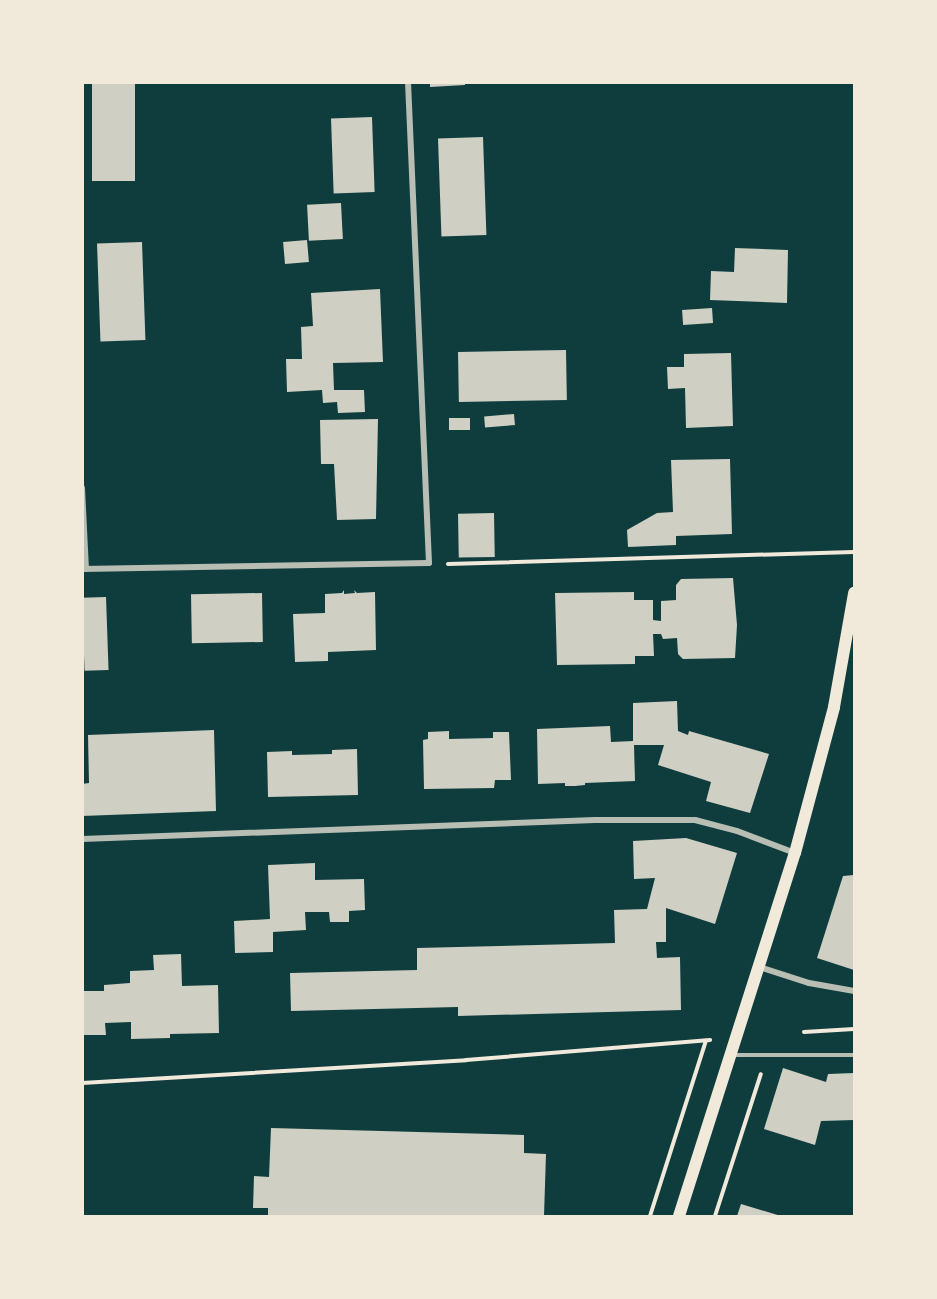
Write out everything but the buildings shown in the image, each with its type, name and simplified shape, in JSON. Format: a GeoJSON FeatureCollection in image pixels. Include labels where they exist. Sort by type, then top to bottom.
{"type":"FeatureCollection","features":[{"type":"Feature","properties":{"kind":"main road"},"geometry":{"type":"LineString","coordinates":[[679,1216],[795,854],[834,707],[855,593]]}},
{"type":"Feature","properties":{"kind":"street"},"geometry":{"type":"LineString","coordinates":[[82,488],[84,569],[429,563],[408,82]]}},
{"type":"Feature","properties":{"kind":"street"},"geometry":{"type":"LineString","coordinates":[[82,839],[595,820],[695,820],[737,831],[795,854]]}},
{"type":"Feature","properties":{"kind":"street"},"geometry":{"type":"LineString","coordinates":[[759,967],[809,983],[855,991]]}},
{"type":"Feature","properties":{"kind":"lane"},"geometry":{"type":"LineString","coordinates":[[730,1055],[855,1055]]}},
{"type":"Feature","properties":{"kind":"path"},"geometry":{"type":"LineString","coordinates":[[429,563],[855,552]]}},
{"type":"Feature","properties":{"kind":"path"},"geometry":{"type":"LineString","coordinates":[[796,1032],[855,1029]]}},
{"type":"Feature","properties":{"kind":"path"},"geometry":{"type":"LineString","coordinates":[[82,1083],[466,1060],[736,1037]]}},
{"type":"Feature","properties":{"kind":"path"},"geometry":{"type":"LineString","coordinates":[[650,1216],[706,1041]]}},
{"type":"Feature","properties":{"kind":"path"},"geometry":{"type":"LineString","coordinates":[[715,1216],[767,1056]]}}]}
